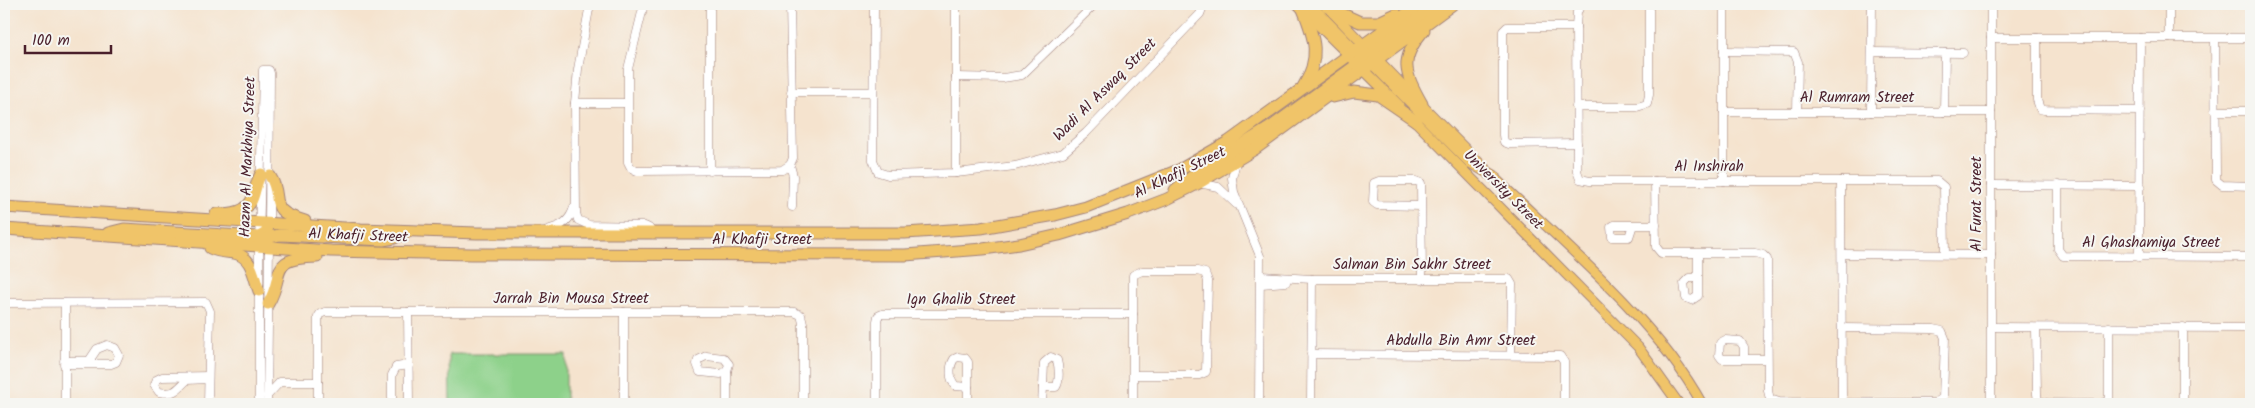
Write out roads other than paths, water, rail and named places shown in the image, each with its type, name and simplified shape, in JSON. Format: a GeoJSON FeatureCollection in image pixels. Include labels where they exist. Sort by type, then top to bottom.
{"type":"FeatureCollection","features":[{"type":"Feature","properties":{"kind":"highway","name":"Al Khafji Street"},"geometry":{"type":"LineString","coordinates":[[10,230],[204,243],[264,242],[331,251],[625,255],[905,254],[1019,244],[1059,235],[1128,214],[1199,184],[1236,162],[1324,100],[1408,13],[1420,4]]}},
{"type":"Feature","properties":{"kind":"highway"},"geometry":{"type":"LineString","coordinates":[[1167,199],[1189,178],[1271,127],[1436,4]]}},
{"type":"Feature","properties":{"kind":"highway","name":"Al Khafji Street"},"geometry":{"type":"LineString","coordinates":[[4,207],[409,231],[653,234],[940,232],[981,228],[1055,215],[1112,197],[1181,169],[1228,142],[1300,92],[1433,19],[1453,4]]}},
{"type":"Feature","properties":{"kind":"highway"},"geometry":{"type":"LineString","coordinates":[[1303,5],[1364,58],[1470,162],[1494,176]]}},
{"type":"Feature","properties":{"kind":"highway"},"geometry":{"type":"LineString","coordinates":[[1300,92],[1311,71],[1315,51],[1313,35],[1303,5]]}},
{"type":"Feature","properties":{"kind":"highway"},"geometry":{"type":"LineString","coordinates":[[1325,5],[1354,21],[1367,23],[1379,22],[1400,13],[1408,13]]}},
{"type":"Feature","properties":{"kind":"highway"},"geometry":{"type":"LineString","coordinates":[[1422,104],[1408,77],[1406,62],[1408,53],[1413,45],[1433,19]]}},
{"type":"Feature","properties":{"kind":"highway"},"geometry":{"type":"LineString","coordinates":[[1324,100],[1347,93],[1371,94],[1384,98],[1416,121]]}},
{"type":"Feature","properties":{"kind":"highway"},"geometry":{"type":"LineString","coordinates":[[201,220],[210,215],[234,213],[246,208],[266,175],[274,182],[277,201],[281,210],[288,216],[309,222],[315,226]]}},
{"type":"Feature","properties":{"kind":"highway"},"geometry":{"type":"LineString","coordinates":[[264,223],[266,232],[264,242]]}},
{"type":"Feature","properties":{"kind":"highway"},"geometry":{"type":"LineString","coordinates":[[102,236],[124,229],[264,242],[280,235],[383,240],[409,231]]}},
{"type":"Feature","properties":{"kind":"highway"},"geometry":{"type":"LineString","coordinates":[[204,243],[212,250],[234,253],[247,260],[253,269],[259,291]]}},
{"type":"Feature","properties":{"kind":"highway"},"geometry":{"type":"LineString","coordinates":[[268,304],[277,275],[283,265],[294,259],[322,257],[331,251]]}},
{"type":"Feature","properties":{"kind":"main road","name":"University Street"},"geometry":{"type":"LineString","coordinates":[[1325,5],[1364,58],[1416,121],[1638,347],[1679,404]]}},
{"type":"Feature","properties":{"kind":"main road","name":"University Street"},"geometry":{"type":"LineString","coordinates":[[1364,58],[1422,104],[1563,241],[1636,316],[1669,355],[1702,404]]}},
{"type":"Feature","properties":{"kind":"street"},"geometry":{"type":"LineString","coordinates":[[531,233],[564,224],[571,216],[574,205],[575,103],[578,69],[590,4]]}},
{"type":"Feature","properties":{"kind":"street"},"geometry":{"type":"LineString","coordinates":[[644,4],[628,69],[628,162],[631,168],[637,171],[782,170],[790,165],[793,158],[790,4]]}},
{"type":"Feature","properties":{"kind":"street"},"geometry":{"type":"LineString","coordinates":[[710,4],[710,171]]}},
{"type":"Feature","properties":{"kind":"street","name":"Wadi Al Aswaq Street"},"geometry":{"type":"LineString","coordinates":[[874,4],[873,160],[880,173],[956,173],[1015,166],[1063,153],[1086,133],[1200,14],[1204,4]]}},
{"type":"Feature","properties":{"kind":"street"},"geometry":{"type":"LineString","coordinates":[[956,4],[956,173]]}},
{"type":"Feature","properties":{"kind":"street"},"geometry":{"type":"LineString","coordinates":[[956,77],[1003,78],[1022,75],[1096,4]]}},
{"type":"Feature","properties":{"kind":"street","name":"Al Inshirah"},"geometry":{"type":"LineString","coordinates":[[1582,4],[1577,12],[1576,27],[1577,171],[1580,179],[1590,181],[1941,182],[1945,190],[1945,254]]}},
{"type":"Feature","properties":{"kind":"street"},"geometry":{"type":"LineString","coordinates":[[1576,107],[1637,107],[1647,104],[1649,95],[1649,4]]}},
{"type":"Feature","properties":{"kind":"street"},"geometry":{"type":"LineString","coordinates":[[1724,4],[1724,181]]}},
{"type":"Feature","properties":{"kind":"street"},"geometry":{"type":"LineString","coordinates":[[1871,112],[1872,4]]}},
{"type":"Feature","properties":{"kind":"street","name":"Al Furat Street"},"geometry":{"type":"LineString","coordinates":[[1991,4],[1991,404]]}},
{"type":"Feature","properties":{"kind":"street"},"geometry":{"type":"LineString","coordinates":[[2169,4],[2169,38]]}},
{"type":"Feature","properties":{"kind":"street"},"geometry":{"type":"LineString","coordinates":[[1576,27],[1507,27],[1503,31],[1503,135],[1504,142],[1509,144],[1577,143]]}},
{"type":"Feature","properties":{"kind":"street"},"geometry":{"type":"LineString","coordinates":[[1991,38],[2251,38]]}},
{"type":"Feature","properties":{"kind":"street"},"geometry":{"type":"LineString","coordinates":[[2037,38],[2037,100],[2040,109],[2140,111]]}},
{"type":"Feature","properties":{"kind":"street"},"geometry":{"type":"LineString","coordinates":[[2139,257],[2141,186],[2140,38]]}},
{"type":"Feature","properties":{"kind":"street"},"geometry":{"type":"LineString","coordinates":[[2215,38],[2217,182],[2222,185],[2251,186]]}},
{"type":"Feature","properties":{"kind":"street"},"geometry":{"type":"LineString","coordinates":[[1724,51],[1794,52],[1798,62],[1797,112]]}},
{"type":"Feature","properties":{"kind":"street"},"geometry":{"type":"LineString","coordinates":[[1872,52],[1963,53]]}},
{"type":"Feature","properties":{"kind":"street"},"geometry":{"type":"LineString","coordinates":[[1944,112],[1945,52]]}},
{"type":"Feature","properties":{"kind":"street","name":"Hazm Al Markhiya Street"},"geometry":{"type":"LineString","coordinates":[[264,223],[266,175],[270,73],[267,70],[263,70],[266,175]]}},
{"type":"Feature","properties":{"kind":"street"},"geometry":{"type":"LineString","coordinates":[[792,92],[873,92]]}},
{"type":"Feature","properties":{"kind":"street"},"geometry":{"type":"LineString","coordinates":[[575,103],[627,103]]}},
{"type":"Feature","properties":{"kind":"street"},"geometry":{"type":"LineString","coordinates":[[2215,111],[2251,111]]}},
{"type":"Feature","properties":{"kind":"street","name":"Al Rumram Street"},"geometry":{"type":"LineString","coordinates":[[1724,112],[1991,112]]}},
{"type":"Feature","properties":{"kind":"street"},"geometry":{"type":"LineString","coordinates":[[1236,162],[1232,183],[1240,209],[1258,249],[1261,280],[1259,404]]}},
{"type":"Feature","properties":{"kind":"street"},"geometry":{"type":"LineString","coordinates":[[790,165],[793,176],[792,207]]}},
{"type":"Feature","properties":{"kind":"street"},"geometry":{"type":"LineString","coordinates":[[1421,206],[1377,205],[1374,202],[1374,183],[1380,181],[1418,181],[1421,185],[1422,280]]}},
{"type":"Feature","properties":{"kind":"street"},"geometry":{"type":"LineString","coordinates":[[1655,181],[1656,247],[1661,253],[1755,253],[1765,256],[1768,266],[1768,394],[1773,401],[1935,403],[1942,400],[1944,395],[1944,334],[1939,329],[1842,328]]}},
{"type":"Feature","properties":{"kind":"street"},"geometry":{"type":"LineString","coordinates":[[1841,181],[1842,401]]}},
{"type":"Feature","properties":{"kind":"street"},"geometry":{"type":"LineString","coordinates":[[1199,184],[1214,186],[1223,190],[1240,209]]}},
{"type":"Feature","properties":{"kind":"street"},"geometry":{"type":"LineString","coordinates":[[1991,185],[2141,186]]}},
{"type":"Feature","properties":{"kind":"street","name":"Al Ghashamiya Street"},"geometry":{"type":"LineString","coordinates":[[2058,185],[2058,249],[2061,255],[2067,257],[2251,257]]}},
{"type":"Feature","properties":{"kind":"street"},"geometry":{"type":"LineString","coordinates":[[574,205],[578,220],[583,224],[645,226],[653,234]]}},
{"type":"Feature","properties":{"kind":"street"},"geometry":{"type":"LineString","coordinates":[[1632,225],[1656,225]]}},
{"type":"Feature","properties":{"kind":"street"},"geometry":{"type":"LineString","coordinates":[[4,233],[10,230]]}},
{"type":"Feature","properties":{"kind":"street","name":"Hazm Al Markhiya Street"},"geometry":{"type":"LineString","coordinates":[[259,404],[259,291],[264,242]]}},
{"type":"Feature","properties":{"kind":"street","name":"Hazm Al Markhiya Street"},"geometry":{"type":"LineString","coordinates":[[264,242],[268,304],[266,400]]}},
{"type":"Feature","properties":{"kind":"street"},"geometry":{"type":"LineString","coordinates":[[1698,254],[1698,278]]}},
{"type":"Feature","properties":{"kind":"street"},"geometry":{"type":"LineString","coordinates":[[1842,254],[1991,255]]}},
{"type":"Feature","properties":{"kind":"street"},"geometry":{"type":"LineString","coordinates":[[1133,375],[1199,375],[1206,372],[1208,281],[1205,274],[1197,271],[1135,272],[1133,278],[1133,314],[1133,375],[1133,404]]}},
{"type":"Feature","properties":{"kind":"street","name":"Salman Bin Sakhr Street"},"geometry":{"type":"LineString","coordinates":[[1261,280],[1509,279],[1512,284],[1511,355]]}},
{"type":"Feature","properties":{"kind":"street"},"geometry":{"type":"LineString","coordinates":[[1311,404],[1312,280]]}},
{"type":"Feature","properties":{"kind":"street"},"geometry":{"type":"LineString","coordinates":[[64,404],[65,302]]}},
{"type":"Feature","properties":{"kind":"street"},"geometry":{"type":"LineString","coordinates":[[4,303],[178,303],[202,306],[207,312],[209,328],[208,404]]}},
{"type":"Feature","properties":{"kind":"street","name":"Jarrah Bin Mousa Street"},"geometry":{"type":"LineString","coordinates":[[318,404],[320,314],[325,312],[624,312],[797,313],[800,315],[803,323],[803,404]]}},
{"type":"Feature","properties":{"kind":"street"},"geometry":{"type":"LineString","coordinates":[[408,312],[409,404]]}},
{"type":"Feature","properties":{"kind":"street"},"geometry":{"type":"LineString","coordinates":[[624,312],[624,404]]}},
{"type":"Feature","properties":{"kind":"street","name":"Ign Ghalib Street"},"geometry":{"type":"LineString","coordinates":[[877,404],[877,321],[878,316],[882,314],[1133,314]]}},
{"type":"Feature","properties":{"kind":"street"},"geometry":{"type":"LineString","coordinates":[[1991,327],[2251,328]]}},
{"type":"Feature","properties":{"kind":"street"},"geometry":{"type":"LineString","coordinates":[[2036,328],[2038,401],[2046,403],[2099,404],[2109,399],[2109,327]]}},
{"type":"Feature","properties":{"kind":"street"},"geometry":{"type":"LineString","coordinates":[[2183,327],[2183,404]]}},
{"type":"Feature","properties":{"kind":"street"},"geometry":{"type":"LineString","coordinates":[[107,345],[115,348],[118,351],[119,357],[116,362],[99,364],[64,363],[89,361],[100,347],[107,345]]}},
{"type":"Feature","properties":{"kind":"street","name":"Abdulla Bin Amr Street"},"geometry":{"type":"LineString","coordinates":[[1311,354],[1558,356],[1563,357],[1564,404]]}},
{"type":"Feature","properties":{"kind":"street"},"geometry":{"type":"LineString","coordinates":[[94,355],[99,364]]}},
{"type":"Feature","properties":{"kind":"street"},"geometry":{"type":"LineString","coordinates":[[1744,359],[1767,359]]}},
{"type":"Feature","properties":{"kind":"street"},"geometry":{"type":"LineString","coordinates":[[392,404],[392,371],[396,367],[409,365]]}},
{"type":"Feature","properties":{"kind":"street"},"geometry":{"type":"LineString","coordinates":[[266,370],[280,382],[318,382]]}},
{"type":"Feature","properties":{"kind":"street"},"geometry":{"type":"LineString","coordinates":[[727,371],[727,404]]}},
{"type":"Feature","properties":{"kind":"street"},"geometry":{"type":"LineString","coordinates":[[175,376],[208,378],[189,379],[177,390],[171,392],[159,392],[155,388],[154,382],[158,378],[175,376]]}},
{"type":"Feature","properties":{"kind":"street"},"geometry":{"type":"LineString","coordinates":[[175,376],[182,385]]}},
{"type":"Feature","properties":{"kind":"street"},"geometry":{"type":"LineString","coordinates":[[266,400],[280,382]]}},
{"type":"Feature","properties":{"kind":"street"},"geometry":{"type":"LineString","coordinates":[[968,387],[968,404]]}},
{"type":"Feature","properties":{"kind":"street"},"geometry":{"type":"LineString","coordinates":[[1042,404],[1043,387]]}},
{"type":"Feature","properties":{"kind":"street"},"geometry":{"type":"LineString","coordinates":[[4,399],[5,404]]}}]}
